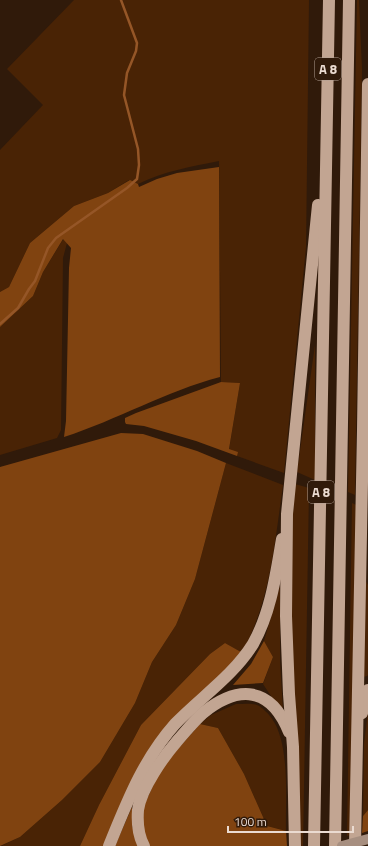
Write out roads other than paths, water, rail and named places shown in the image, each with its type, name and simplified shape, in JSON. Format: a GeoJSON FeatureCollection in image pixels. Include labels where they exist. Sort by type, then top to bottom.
{"type":"FeatureCollection","features":[{"type":"Feature","properties":{"kind":"highway","name":"A 8"},"geometry":{"type":"LineString","coordinates":[[314,846],[329,0]]}},
{"type":"Feature","properties":{"kind":"highway","name":"A 8"},"geometry":{"type":"LineString","coordinates":[[335,846],[349,0]]}},
{"type":"Feature","properties":{"kind":"highway"},"geometry":{"type":"LineString","coordinates":[[355,846],[368,84]]}},
{"type":"Feature","properties":{"kind":"highway"},"geometry":{"type":"LineString","coordinates":[[295,846],[293,747],[286,616],[287,514],[326,138]]}},
{"type":"Feature","properties":{"kind":"highway"},"geometry":{"type":"LineString","coordinates":[[363,430],[368,409]]}},
{"type":"Feature","properties":{"kind":"highway"},"geometry":{"type":"LineString","coordinates":[[109,846],[129,795],[156,749],[175,724],[221,683],[253,644],[261,627],[269,601],[287,514]]}},
{"type":"Feature","properties":{"kind":"highway"},"geometry":{"type":"LineString","coordinates":[[361,520],[368,563]]}},
{"type":"Feature","properties":{"kind":"highway"},"geometry":{"type":"LineString","coordinates":[[356,740],[368,690]]}},
{"type":"Feature","properties":{"kind":"highway"},"geometry":{"type":"LineString","coordinates":[[144,846],[140,838],[138,810],[149,782],[164,756],[203,714],[215,705],[228,697],[240,694],[260,696],[272,705],[281,716],[288,730],[293,747]]}},
{"type":"Feature","properties":{"kind":"main road"},"geometry":{"type":"LineString","coordinates":[[342,846],[368,839]]}},
{"type":"Feature","properties":{"kind":"waterway"},"geometry":{"type":"LineString","coordinates":[[0,324],[18,308],[35,281],[48,248],[56,238],[127,188],[137,179],[139,165],[138,149],[124,95],[127,73],[136,51],[137,43],[121,0]]}}]}
